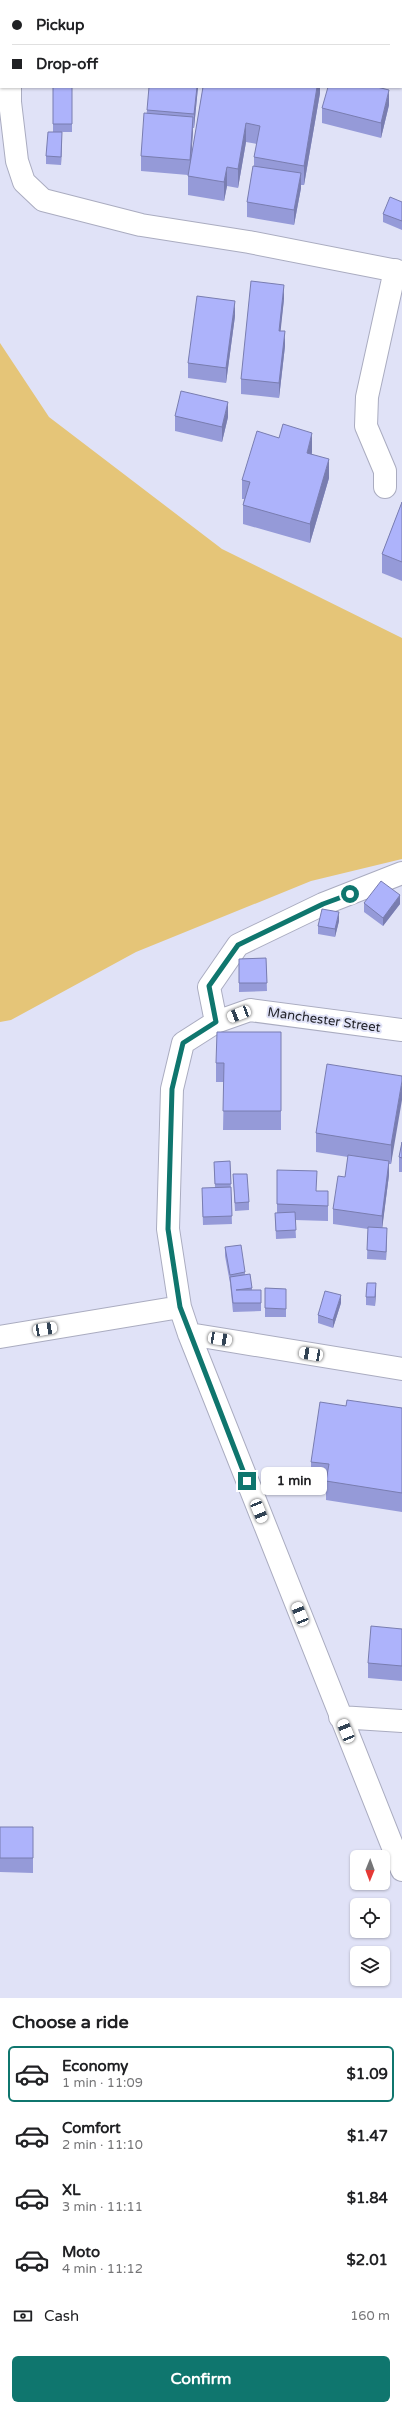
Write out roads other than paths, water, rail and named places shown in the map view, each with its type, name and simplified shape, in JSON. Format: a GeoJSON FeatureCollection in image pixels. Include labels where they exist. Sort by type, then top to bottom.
{"type":"FeatureCollection","features":[{"type":"Feature","properties":{"kind":"street"},"geometry":{"type":"LineString","coordinates":[[10,88],[17,161],[24,182],[44,200],[141,225],[249,242],[399,271],[367,397],[365,414],[366,426],[385,471],[385,487]]}},
{"type":"Feature","properties":{"kind":"street"},"geometry":{"type":"LineString","coordinates":[[216,1022],[209,986],[238,945],[323,904],[402,873]]}},
{"type":"Feature","properties":{"kind":"street","name":"Manchester Street"},"geometry":{"type":"LineString","coordinates":[[180,1307],[168,1229],[172,1089],[183,1043],[216,1022],[250,1010],[402,1030]]}},
{"type":"Feature","properties":{"kind":"street"},"geometry":{"type":"LineString","coordinates":[[0,1337],[180,1307],[189,1334],[340,1717],[402,1870]]}},
{"type":"Feature","properties":{"kind":"street"},"geometry":{"type":"LineString","coordinates":[[189,1334],[402,1369]]}},
{"type":"Feature","properties":{"kind":"street"},"geometry":{"type":"LineString","coordinates":[[340,1717],[402,1721]]}}]}
